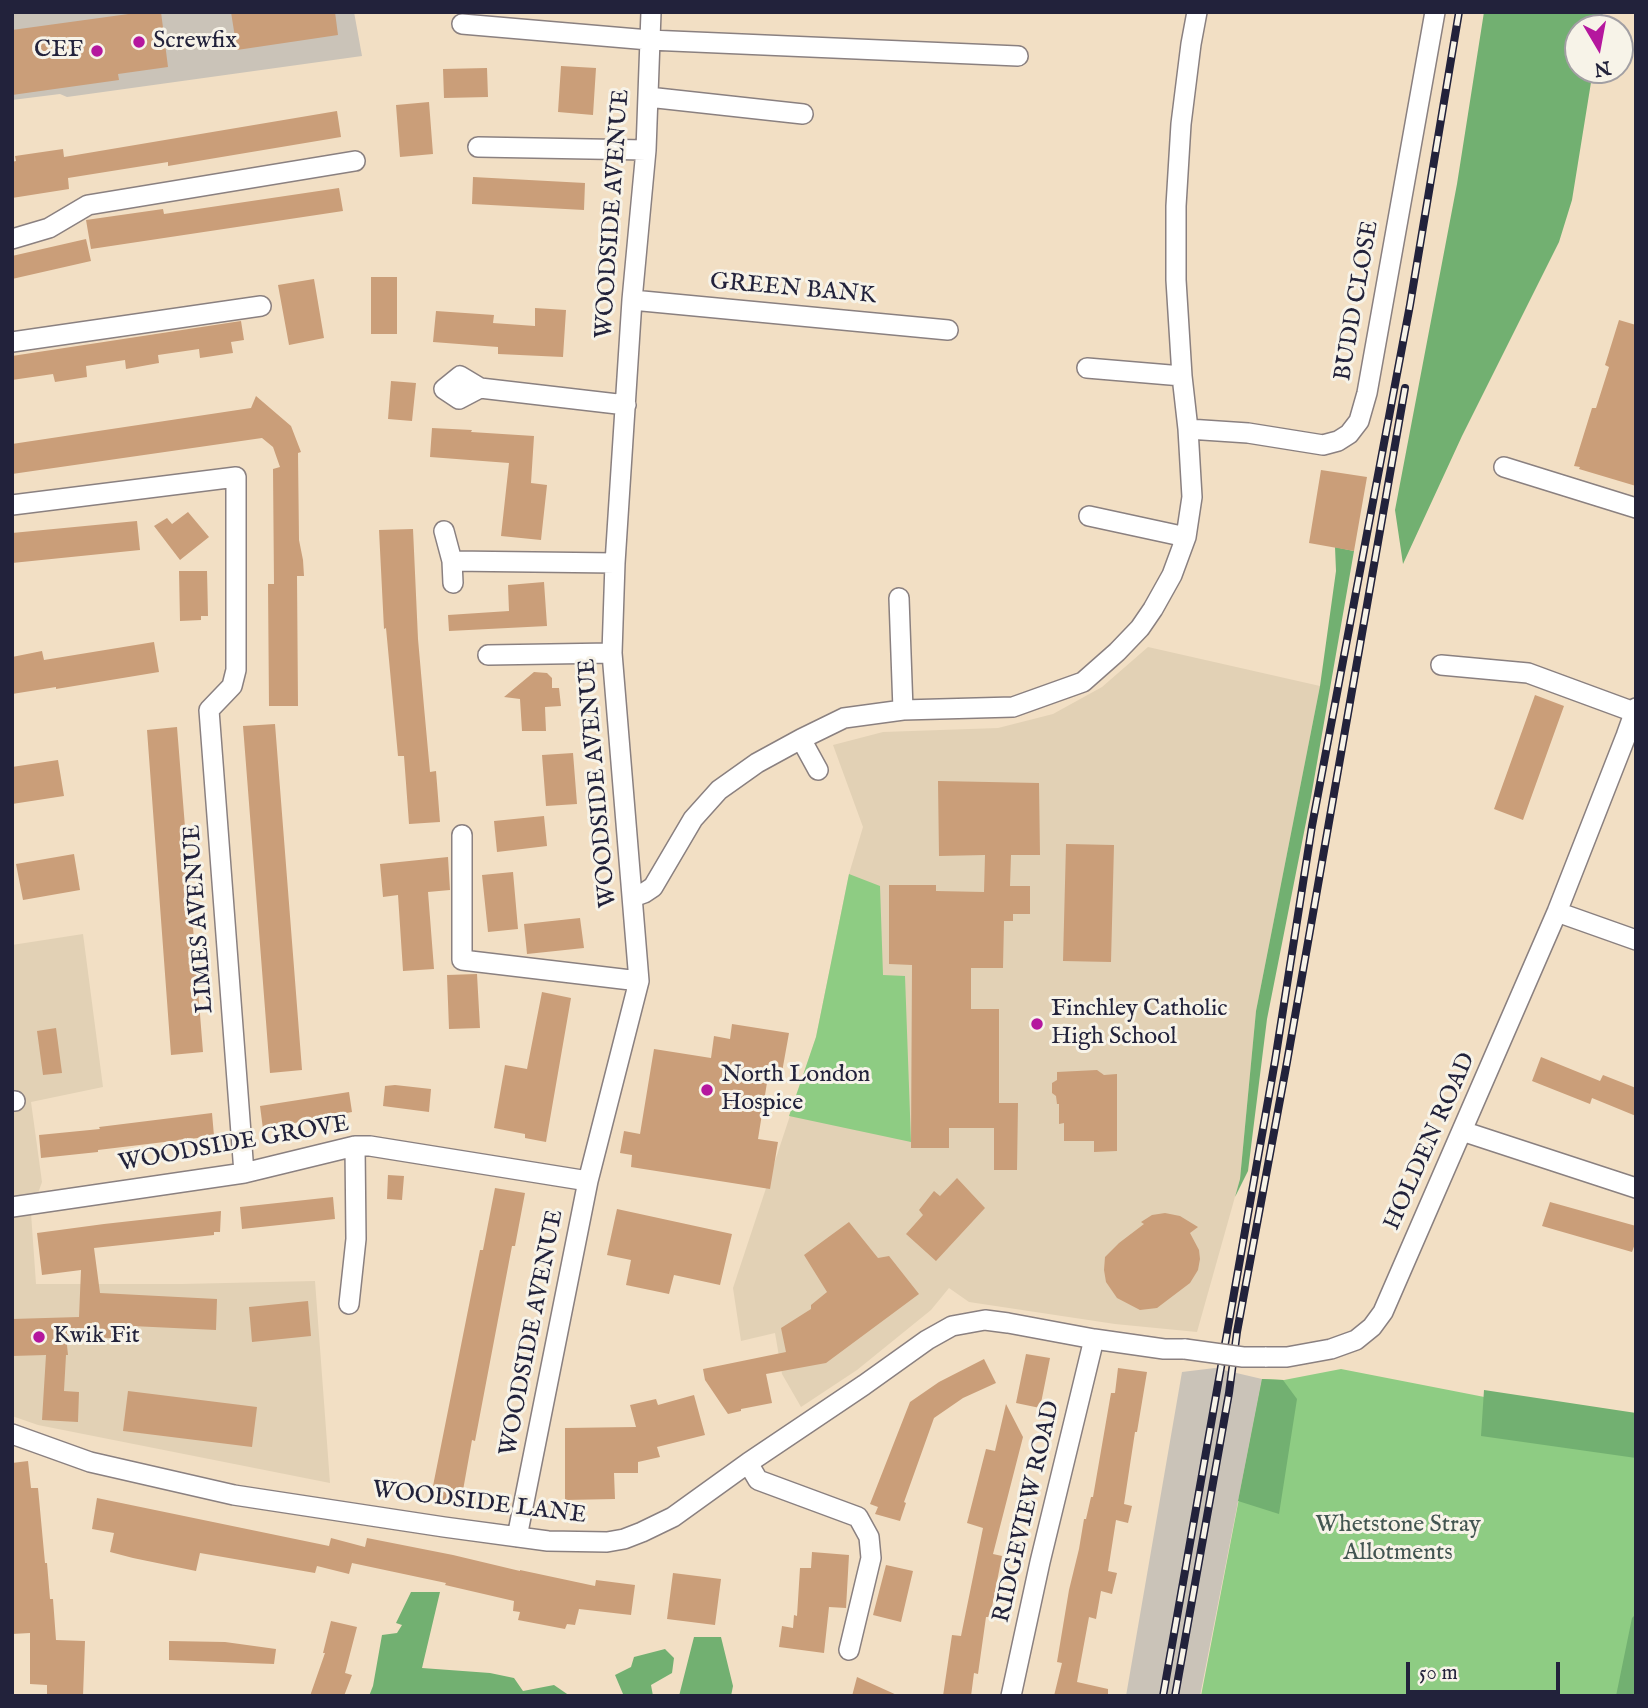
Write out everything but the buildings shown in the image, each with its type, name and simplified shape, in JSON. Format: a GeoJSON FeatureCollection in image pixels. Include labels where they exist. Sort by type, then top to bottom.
{"type":"FeatureCollection","features":[{"type":"Feature","properties":{"kind":"street","name":"WOODSIDE AVENUE"},"geometry":{"type":"LineString","coordinates":[[517,1537],[588,1181],[639,981],[612,653],[632,300],[646,150],[651,12]]}},
{"type":"Feature","properties":{"kind":"street"},"geometry":{"type":"LineString","coordinates":[[633,897],[653,887],[693,820],[719,790],[757,763],[801,738],[844,718],[904,710],[1013,707],[1083,682],[1117,652],[1140,628],[1153,609],[1172,575],[1186,537],[1192,497],[1176,280],[1176,206],[1181,124],[1197,12]]}},
{"type":"Feature","properties":{"kind":"street","name":"BUDD CLOSE"},"geometry":{"type":"LineString","coordinates":[[1188,429],[1248,433],[1322,445],[1338,441],[1349,434],[1359,421],[1367,393],[1435,12]]}},
{"type":"Feature","properties":{"kind":"street"},"geometry":{"type":"LineString","coordinates":[[463,24],[649,40],[1018,56]]}},
{"type":"Feature","properties":{"kind":"street"},"geometry":{"type":"LineString","coordinates":[[648,97],[803,114]]}},
{"type":"Feature","properties":{"kind":"street"},"geometry":{"type":"LineString","coordinates":[[478,147],[646,150]]}},
{"type":"Feature","properties":{"kind":"street"},"geometry":{"type":"LineString","coordinates":[[12,239],[49,228],[88,205],[355,161]]}},
{"type":"Feature","properties":{"kind":"street","name":"GREEN BANK"},"geometry":{"type":"LineString","coordinates":[[632,300],[948,330]]}},
{"type":"Feature","properties":{"kind":"street"},"geometry":{"type":"LineString","coordinates":[[12,342],[261,306]]}},
{"type":"Feature","properties":{"kind":"street"},"geometry":{"type":"LineString","coordinates":[[1087,368],[1182,376]]}},
{"type":"Feature","properties":{"kind":"street"},"geometry":{"type":"LineString","coordinates":[[480,388],[625,405]]}},
{"type":"Feature","properties":{"kind":"street"},"geometry":{"type":"LineString","coordinates":[[1504,467],[1636,508]]}},
{"type":"Feature","properties":{"kind":"street","name":"LIMES AVENUE"},"geometry":{"type":"LineString","coordinates":[[12,505],[236,477],[236,670],[232,686],[209,710],[244,1173]]}},
{"type":"Feature","properties":{"kind":"street"},"geometry":{"type":"LineString","coordinates":[[1089,516],[1186,537]]}},
{"type":"Feature","properties":{"kind":"street"},"geometry":{"type":"LineString","coordinates":[[444,531],[452,561],[453,583]]}},
{"type":"Feature","properties":{"kind":"street"},"geometry":{"type":"LineString","coordinates":[[452,561],[615,563]]}},
{"type":"Feature","properties":{"kind":"street"},"geometry":{"type":"LineString","coordinates":[[899,598],[904,710]]}},
{"type":"Feature","properties":{"kind":"street"},"geometry":{"type":"LineString","coordinates":[[488,655],[612,653]]}},
{"type":"Feature","properties":{"kind":"street"},"geometry":{"type":"LineString","coordinates":[[1441,665],[1528,673],[1635,710]]}},
{"type":"Feature","properties":{"kind":"street","name":"HOLDEN ROAD"},"geometry":{"type":"LineString","coordinates":[[1094,1339],[1243,1357],[1286,1357],[1331,1349],[1356,1340],[1372,1327],[1383,1312],[1557,912],[1635,710]]}},
{"type":"Feature","properties":{"kind":"street"},"geometry":{"type":"LineString","coordinates":[[801,738],[818,770]]}},
{"type":"Feature","properties":{"kind":"street"},"geometry":{"type":"LineString","coordinates":[[462,835],[462,960],[639,981]]}},
{"type":"Feature","properties":{"kind":"street"},"geometry":{"type":"LineString","coordinates":[[1557,912],[1636,940]]}},
{"type":"Feature","properties":{"kind":"street"},"geometry":{"type":"LineString","coordinates":[[1462,1131],[1636,1188]]}},
{"type":"Feature","properties":{"kind":"street"},"geometry":{"type":"LineString","coordinates":[[349,1304],[356,1239],[355,1146]]}},
{"type":"Feature","properties":{"kind":"street","name":"WOODSIDE GROVE"},"geometry":{"type":"LineString","coordinates":[[12,1207],[244,1173],[355,1146],[370,1146],[588,1181]]}},
{"type":"Feature","properties":{"kind":"street","name":"WOODSIDE LANE"},"geometry":{"type":"LineString","coordinates":[[12,1434],[90,1462],[234,1495],[548,1541],[607,1542],[624,1539],[673,1517],[926,1340],[952,1326],[985,1320],[1007,1322],[1094,1339]]}},
{"type":"Feature","properties":{"kind":"street","name":"RIDGEVIEW ROAD"},"geometry":{"type":"LineString","coordinates":[[1011,1696],[1094,1339]]}},
{"type":"Feature","properties":{"kind":"street"},"geometry":{"type":"LineString","coordinates":[[748,1463],[758,1480],[858,1517],[869,1537],[871,1558],[849,1650]]}},
{"type":"Feature","properties":{"kind":"shaded area"},"geometry":{"type":"Polygon","coordinates":[[[12,12],[354,12],[362,56],[67,97],[60,94],[12,100],[12,12]]]}},
{"type":"Feature","properties":{"kind":"shaded area","name":"Finchley Catholic High School"},"geometry":{"type":"Polygon","coordinates":[[[1148,647],[1320,686],[1256,1011],[1240,1179],[1197,1332],[1115,1324],[969,1302],[949,1288],[931,1310],[857,1370],[801,1407],[782,1374],[775,1333],[741,1341],[733,1288],[816,1037],[849,874],[863,827],[833,745],[883,732],[998,728],[1053,714],[1102,687],[1148,647]]]}},
{"type":"Feature","properties":{"kind":"shaded area"},"geometry":{"type":"Polygon","coordinates":[[[83,934],[103,1087],[31,1102],[42,1182],[31,1213],[36,1284],[315,1281],[330,1483],[38,1425],[12,1416],[12,945],[83,934]]]}},
{"type":"Feature","properties":{"kind":"shaded area"},"geometry":{"type":"Polygon","coordinates":[[[1215,1368],[1262,1379],[1200,1696],[1126,1696],[1182,1372],[1215,1368]]]}},
{"type":"Feature","properties":{"kind":"green space"},"geometry":{"type":"Polygon","coordinates":[[[1484,12],[1603,12],[1564,14],[1564,84],[1591,84],[1572,200],[1559,242],[1462,436],[1403,564],[1395,510],[1457,184],[1484,12]]]}},
{"type":"Feature","properties":{"kind":"green space"},"geometry":{"type":"Polygon","coordinates":[[[1335,547],[1354,551],[1311,797],[1267,1019],[1248,1171],[1235,1197],[1240,1179],[1256,1011],[1320,686],[1336,571],[1335,547]]]}},
{"type":"Feature","properties":{"kind":"green space"},"geometry":{"type":"Polygon","coordinates":[[[849,874],[880,886],[883,975],[905,976],[911,1142],[789,1116],[816,1037],[849,874]]]}},
{"type":"Feature","properties":{"kind":"green space","name":"Whetstone Stray Allotments"},"geometry":{"type":"Polygon","coordinates":[[[1341,1369],[1551,1410],[1636,1423],[1636,1696],[1201,1696],[1262,1379],[1284,1380],[1341,1369]]]}},
{"type":"Feature","properties":{"kind":"green space"},"geometry":{"type":"Polygon","coordinates":[[[1262,1379],[1283,1380],[1297,1399],[1279,1514],[1238,1501],[1262,1379]]]}},
{"type":"Feature","properties":{"kind":"green space"},"geometry":{"type":"Polygon","coordinates":[[[1484,1390],[1636,1413],[1636,1458],[1481,1436],[1484,1390]]]}},
{"type":"Feature","properties":{"kind":"green space"},"geometry":{"type":"Polygon","coordinates":[[[411,1592],[440,1592],[422,1668],[490,1673],[514,1678],[523,1691],[554,1685],[570,1696],[369,1696],[382,1635],[397,1633],[402,1625],[396,1623],[411,1592]]]}},
{"type":"Feature","properties":{"kind":"green space"},"geometry":{"type":"Polygon","coordinates":[[[1636,1614],[1636,1696],[1616,1696],[1632,1618],[1636,1614]]]}},
{"type":"Feature","properties":{"kind":"green space"},"geometry":{"type":"Polygon","coordinates":[[[694,1637],[721,1637],[733,1686],[731,1696],[679,1696],[694,1637]]]}},
{"type":"Feature","properties":{"kind":"green space"},"geometry":{"type":"Polygon","coordinates":[[[665,1649],[674,1658],[672,1673],[651,1685],[653,1696],[620,1696],[623,1694],[615,1675],[631,1667],[634,1657],[665,1649]]]}},
{"type":"Feature","properties":{"kind":"railway"},"geometry":{"type":"LineString","coordinates":[[1163,1696],[1275,1061],[1312,826],[1410,305],[1459,12]]}},
{"type":"Feature","properties":{"kind":"railway"},"geometry":{"type":"LineString","coordinates":[[1175,1696],[1405,388]]}},
{"type":"Feature","properties":{"kind":"place","name":"Screwfix"},"geometry":{"type":"Point","coordinates":[139,42]}},
{"type":"Feature","properties":{"kind":"place","name":"CEF"},"geometry":{"type":"Point","coordinates":[97,51]}},
{"type":"Feature","properties":{"kind":"place","name":"Finchley Catholic High School"},"geometry":{"type":"Point","coordinates":[1037,1024]}},
{"type":"Feature","properties":{"kind":"place","name":"North London Hospice"},"geometry":{"type":"Point","coordinates":[707,1090]}},
{"type":"Feature","properties":{"kind":"place","name":"Kwik Fit"},"geometry":{"type":"Point","coordinates":[39,1337]}}]}
